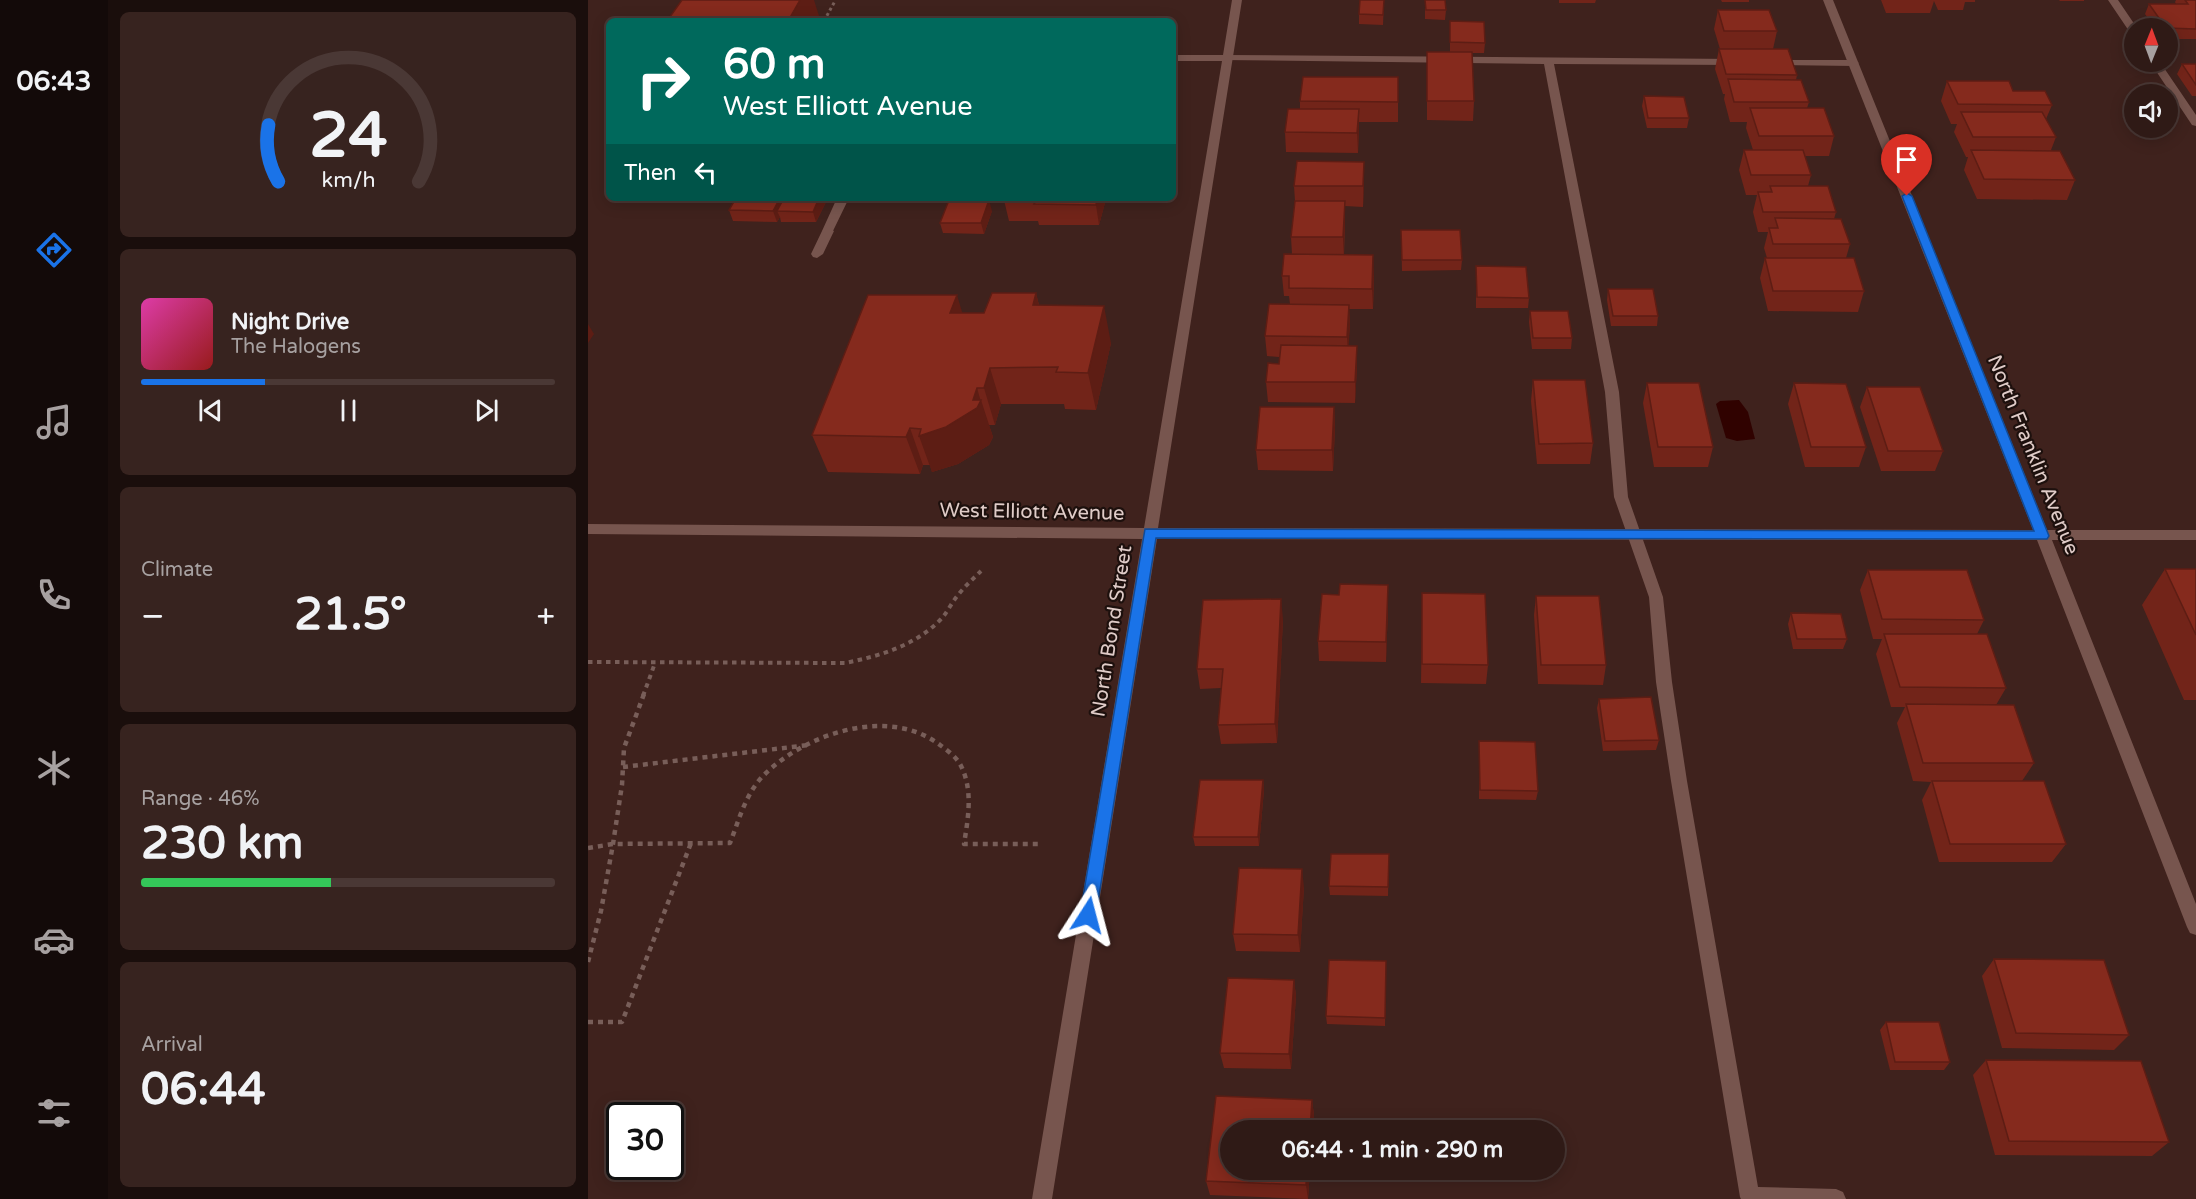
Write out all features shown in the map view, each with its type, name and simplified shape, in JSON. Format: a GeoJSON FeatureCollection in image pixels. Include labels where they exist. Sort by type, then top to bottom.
{"type":"FeatureCollection","features":[{"type":"Feature","properties":{"kind":"street","name":"North Bond Street"},"geometry":{"type":"LineString","coordinates":[[1042,1199],[1237,0]]}},
{"type":"Feature","properties":{"kind":"street","name":"North Franklin Avenue"},"geometry":{"type":"LineString","coordinates":[[1828,0],[2042,536],[2065,588],[2196,927]]}},
{"type":"Feature","properties":{"kind":"street"},"geometry":{"type":"LineString","coordinates":[[2113,0],[2125,18]]}},
{"type":"Feature","properties":{"kind":"street"},"geometry":{"type":"LineString","coordinates":[[1176,58],[1745,62]]}},
{"type":"Feature","properties":{"kind":"street"},"geometry":{"type":"LineString","coordinates":[[1548,60],[1612,392],[1621,497],[1656,597],[1664,682],[1679,781],[1750,1197],[1836,1199]]}},
{"type":"Feature","properties":{"kind":"street"},"geometry":{"type":"LineString","coordinates":[[1756,62],[1854,63]]}},
{"type":"Feature","properties":{"kind":"street"},"geometry":{"type":"LineString","coordinates":[[2162,72],[2196,123]]}},
{"type":"Feature","properties":{"kind":"street"},"geometry":{"type":"LineString","coordinates":[[817,254],[842,201]]}},
{"type":"Feature","properties":{"kind":"street","name":"West Elliott Avenue"},"geometry":{"type":"LineString","coordinates":[[588,529],[1633,535],[2196,535]]}},
{"type":"Feature","properties":{"kind":"path"},"geometry":{"type":"LineString","coordinates":[[826,18],[835,1]]}},
{"type":"Feature","properties":{"kind":"path"},"geometry":{"type":"LineString","coordinates":[[588,662],[845,663],[870,658],[891,651],[928,630],[942,617],[960,591],[981,571]]}},
{"type":"Feature","properties":{"kind":"path"},"geometry":{"type":"LineString","coordinates":[[588,960],[601,910],[613,844],[624,748],[655,662]]}},
{"type":"Feature","properties":{"kind":"path"},"geometry":{"type":"LineString","coordinates":[[588,848],[613,844],[730,843],[751,796],[764,774],[791,754],[828,736],[870,726],[906,727],[937,739],[961,765],[971,800],[964,844],[1041,844]]}},
{"type":"Feature","properties":{"kind":"path"},"geometry":{"type":"LineString","coordinates":[[622,767],[812,744]]}},
{"type":"Feature","properties":{"kind":"path"},"geometry":{"type":"LineString","coordinates":[[588,1022],[622,1022],[691,843]]}},
{"type":"Feature","properties":{"kind":"shaded area"},"geometry":{"type":"Polygon","coordinates":[[[1739,400],[1748,412],[1755,439],[1737,441],[1726,438],[1716,404],[1720,401],[1739,400]]]}},
{"type":"Feature","properties":{"kind":"building"},"geometry":{"type":"Polygon","coordinates":[[[682,0],[800,0],[790,18],[669,18],[682,0]]]}},
{"type":"Feature","properties":{"kind":"building"},"geometry":{"type":"Polygon","coordinates":[[[1360,0],[1384,0],[1383,15],[1359,14],[1360,0]]]}},
{"type":"Feature","properties":{"kind":"building"},"geometry":{"type":"Polygon","coordinates":[[[1425,0],[1445,0],[1446,10],[1426,10],[1425,0]]]}},
{"type":"Feature","properties":{"kind":"building"},"geometry":{"type":"Polygon","coordinates":[[[2185,0],[2196,0],[2196,29],[2178,28],[2178,18],[2159,18],[2149,4],[2188,4],[2185,0]]]}},
{"type":"Feature","properties":{"kind":"building"},"geometry":{"type":"Polygon","coordinates":[[[1718,10],[1769,10],[1777,31],[1724,31],[1718,10]]]}},
{"type":"Feature","properties":{"kind":"building"},"geometry":{"type":"Polygon","coordinates":[[[1450,21],[1484,22],[1485,43],[1450,42],[1450,21]]]}},
{"type":"Feature","properties":{"kind":"building"},"geometry":{"type":"Polygon","coordinates":[[[1719,49],[1788,49],[1797,75],[1726,74],[1719,49]]]}},
{"type":"Feature","properties":{"kind":"building"},"geometry":{"type":"Polygon","coordinates":[[[1427,52],[1472,52],[1474,101],[1427,101],[1427,52]]]}},
{"type":"Feature","properties":{"kind":"building"},"geometry":{"type":"Polygon","coordinates":[[[2182,64],[2196,64],[2196,85],[2182,64]]]}},
{"type":"Feature","properties":{"kind":"building"},"geometry":{"type":"Polygon","coordinates":[[[1303,77],[1398,77],[1398,102],[1300,101],[1303,77]]]}},
{"type":"Feature","properties":{"kind":"building"},"geometry":{"type":"Polygon","coordinates":[[[1728,79],[1801,80],[1809,102],[1734,102],[1728,79]]]}},
{"type":"Feature","properties":{"kind":"building"},"geometry":{"type":"Polygon","coordinates":[[[1947,81],[2009,81],[2013,91],[2045,91],[2052,105],[1958,104],[1947,81]]]}},
{"type":"Feature","properties":{"kind":"building"},"geometry":{"type":"Polygon","coordinates":[[[1644,96],[1684,97],[1689,118],[1648,118],[1644,96]]]}},
{"type":"Feature","properties":{"kind":"building"},"geometry":{"type":"Polygon","coordinates":[[[1750,108],[1824,108],[1834,136],[1759,136],[1750,108]]]}},
{"type":"Feature","properties":{"kind":"building"},"geometry":{"type":"Polygon","coordinates":[[[1288,109],[1359,109],[1357,133],[1285,132],[1288,109]]]}},
{"type":"Feature","properties":{"kind":"building"},"geometry":{"type":"Polygon","coordinates":[[[1961,112],[2042,112],[2056,137],[1973,137],[1961,112]]]}},
{"type":"Feature","properties":{"kind":"building"},"geometry":{"type":"Polygon","coordinates":[[[1744,150],[1803,150],[1811,175],[1751,175],[1744,150]]]}},
{"type":"Feature","properties":{"kind":"building"},"geometry":{"type":"Polygon","coordinates":[[[1971,150],[2060,151],[2075,180],[1984,179],[1971,150]]]}},
{"type":"Feature","properties":{"kind":"building"},"geometry":{"type":"Polygon","coordinates":[[[1297,161],[1364,162],[1363,186],[1294,186],[1297,161]]]}},
{"type":"Feature","properties":{"kind":"building"},"geometry":{"type":"Polygon","coordinates":[[[1770,186],[1828,186],[1836,212],[1763,212],[1758,192],[1772,192],[1770,186]]]}},
{"type":"Feature","properties":{"kind":"building"},"geometry":{"type":"Polygon","coordinates":[[[734,201],[778,201],[773,211],[729,210],[734,201]]]}},
{"type":"Feature","properties":{"kind":"building"},"geometry":{"type":"Polygon","coordinates":[[[782,201],[818,201],[813,212],[777,211],[782,201]]]}},
{"type":"Feature","properties":{"kind":"building"},"geometry":{"type":"Polygon","coordinates":[[[949,201],[989,201],[981,223],[940,223],[949,201]]]}},
{"type":"Feature","properties":{"kind":"building"},"geometry":{"type":"Polygon","coordinates":[[[1036,201],[1097,201],[1096,205],[1034,204],[1036,201]]]}},
{"type":"Feature","properties":{"kind":"building"},"geometry":{"type":"Polygon","coordinates":[[[1295,201],[1345,201],[1343,237],[1291,237],[1295,201]]]}},
{"type":"Feature","properties":{"kind":"building"},"geometry":{"type":"Polygon","coordinates":[[[1775,218],[1841,219],[1850,244],[1773,244],[1769,228],[1778,228],[1775,218]]]}},
{"type":"Feature","properties":{"kind":"building"},"geometry":{"type":"Polygon","coordinates":[[[1401,230],[1460,230],[1462,260],[1402,260],[1401,230]]]}},
{"type":"Feature","properties":{"kind":"building"},"geometry":{"type":"Polygon","coordinates":[[[1284,254],[1373,255],[1372,289],[1289,288],[1289,276],[1282,276],[1284,254]]]}},
{"type":"Feature","properties":{"kind":"building"},"geometry":{"type":"Polygon","coordinates":[[[1765,258],[1854,258],[1864,291],[1773,291],[1765,258]]]}},
{"type":"Feature","properties":{"kind":"building"},"geometry":{"type":"Polygon","coordinates":[[[1476,266],[1526,267],[1529,298],[1477,297],[1476,266]]]}},
{"type":"Feature","properties":{"kind":"building"},"geometry":{"type":"Polygon","coordinates":[[[1608,289],[1653,289],[1658,316],[1613,316],[1608,289]]]}},
{"type":"Feature","properties":{"kind":"building"},"geometry":{"type":"Polygon","coordinates":[[[992,293],[1036,293],[1033,305],[1104,306],[1088,373],[1056,372],[1058,367],[990,368],[984,388],[977,388],[973,400],[981,400],[977,408],[946,427],[919,436],[921,429],[910,428],[906,437],[812,435],[868,295],[957,295],[950,313],[984,313],[992,293]]]}},
{"type":"Feature","properties":{"kind":"building"},"geometry":{"type":"Polygon","coordinates":[[[1269,304],[1349,305],[1347,337],[1265,336],[1269,304]]]}},
{"type":"Feature","properties":{"kind":"building"},"geometry":{"type":"Polygon","coordinates":[[[1530,311],[1568,311],[1572,338],[1533,338],[1530,311]]]}},
{"type":"Feature","properties":{"kind":"building"},"geometry":{"type":"Polygon","coordinates":[[[1281,345],[1357,346],[1355,382],[1266,382],[1268,363],[1279,364],[1281,345]]]}},
{"type":"Feature","properties":{"kind":"building"},"geometry":{"type":"Polygon","coordinates":[[[1533,380],[1585,380],[1593,443],[1539,444],[1533,380]]]}},
{"type":"Feature","properties":{"kind":"building"},"geometry":{"type":"Polygon","coordinates":[[[1647,383],[1699,383],[1713,447],[1658,447],[1647,383]]]}},
{"type":"Feature","properties":{"kind":"building"},"geometry":{"type":"Polygon","coordinates":[[[1794,383],[1846,384],[1866,447],[1811,447],[1794,383]]]}},
{"type":"Feature","properties":{"kind":"building"},"geometry":{"type":"Polygon","coordinates":[[[1867,387],[1920,387],[1943,451],[1888,451],[1867,387]]]}},
{"type":"Feature","properties":{"kind":"building"},"geometry":{"type":"Polygon","coordinates":[[[1260,407],[1334,407],[1332,450],[1256,450],[1260,407]]]}},
{"type":"Feature","properties":{"kind":"building"},"geometry":{"type":"Polygon","coordinates":[[[2165,569],[2196,569],[2196,635],[2165,569]]]}},
{"type":"Feature","properties":{"kind":"building"},"geometry":{"type":"Polygon","coordinates":[[[1868,570],[1967,570],[1984,620],[1882,619],[1868,570]]]}},
{"type":"Feature","properties":{"kind":"building"},"geometry":{"type":"Polygon","coordinates":[[[1340,584],[1388,585],[1386,642],[1318,641],[1322,594],[1339,595],[1340,584]]]}},
{"type":"Feature","properties":{"kind":"building"},"geometry":{"type":"Polygon","coordinates":[[[1422,593],[1485,594],[1488,665],[1422,664],[1422,593]]]}},
{"type":"Feature","properties":{"kind":"building"},"geometry":{"type":"Polygon","coordinates":[[[1536,596],[1599,596],[1606,665],[1541,665],[1536,596]]]}},
{"type":"Feature","properties":{"kind":"building"},"geometry":{"type":"Polygon","coordinates":[[[1281,599],[1275,724],[1218,725],[1223,669],[1197,669],[1203,600],[1281,599]]]}},
{"type":"Feature","properties":{"kind":"building"},"geometry":{"type":"Polygon","coordinates":[[[1791,613],[1841,614],[1847,639],[1797,639],[1791,613]]]}},
{"type":"Feature","properties":{"kind":"building"},"geometry":{"type":"Polygon","coordinates":[[[1884,634],[1987,634],[2006,688],[1900,687],[1884,634]]]}},
{"type":"Feature","properties":{"kind":"building"},"geometry":{"type":"Polygon","coordinates":[[[1651,697],[1659,740],[1605,741],[1599,699],[1651,697]]]}},
{"type":"Feature","properties":{"kind":"building"},"geometry":{"type":"Polygon","coordinates":[[[1906,704],[2014,705],[2034,763],[1923,763],[1906,704]]]}},
{"type":"Feature","properties":{"kind":"building"},"geometry":{"type":"Polygon","coordinates":[[[1479,741],[1535,742],[1538,791],[1480,790],[1479,741]]]}},
{"type":"Feature","properties":{"kind":"building"},"geometry":{"type":"Polygon","coordinates":[[[1200,780],[1263,780],[1258,837],[1193,837],[1200,780]]]}},
{"type":"Feature","properties":{"kind":"building"},"geometry":{"type":"Polygon","coordinates":[[[1932,781],[2044,781],[2066,844],[1950,844],[1932,781]]]}},
{"type":"Feature","properties":{"kind":"building"},"geometry":{"type":"Polygon","coordinates":[[[1331,854],[1389,854],[1388,887],[1329,886],[1331,854]]]}},
{"type":"Feature","properties":{"kind":"building"},"geometry":{"type":"Polygon","coordinates":[[[1239,868],[1302,869],[1298,935],[1233,934],[1239,868]]]}},
{"type":"Feature","properties":{"kind":"building"},"geometry":{"type":"Polygon","coordinates":[[[1994,959],[2104,960],[2129,1035],[2016,1033],[1994,959]]]}},
{"type":"Feature","properties":{"kind":"building"},"geometry":{"type":"Polygon","coordinates":[[[1329,960],[1386,961],[1385,1018],[1326,1016],[1329,960]]]}},
{"type":"Feature","properties":{"kind":"building"},"geometry":{"type":"Polygon","coordinates":[[[1228,978],[1294,980],[1289,1054],[1220,1053],[1228,978]]]}},
{"type":"Feature","properties":{"kind":"building"},"geometry":{"type":"Polygon","coordinates":[[[1886,1022],[1939,1022],[1950,1062],[1895,1062],[1886,1022]]]}},
{"type":"Feature","properties":{"kind":"building"},"geometry":{"type":"Polygon","coordinates":[[[1986,1060],[2141,1061],[2169,1142],[2009,1141],[1986,1060]]]}},
{"type":"Feature","properties":{"kind":"building"},"geometry":{"type":"Polygon","coordinates":[[[1216,1096],[1312,1100],[1311,1120],[1220,1120],[1220,1180],[1306,1180],[1306,1185],[1206,1181],[1216,1096]]]}},
{"type":"Feature","properties":{"kind":"route"},"geometry":{"type":"LineString","coordinates":[[1088,915],[1150,533],[2042,536],[1907,196]]}}]}
